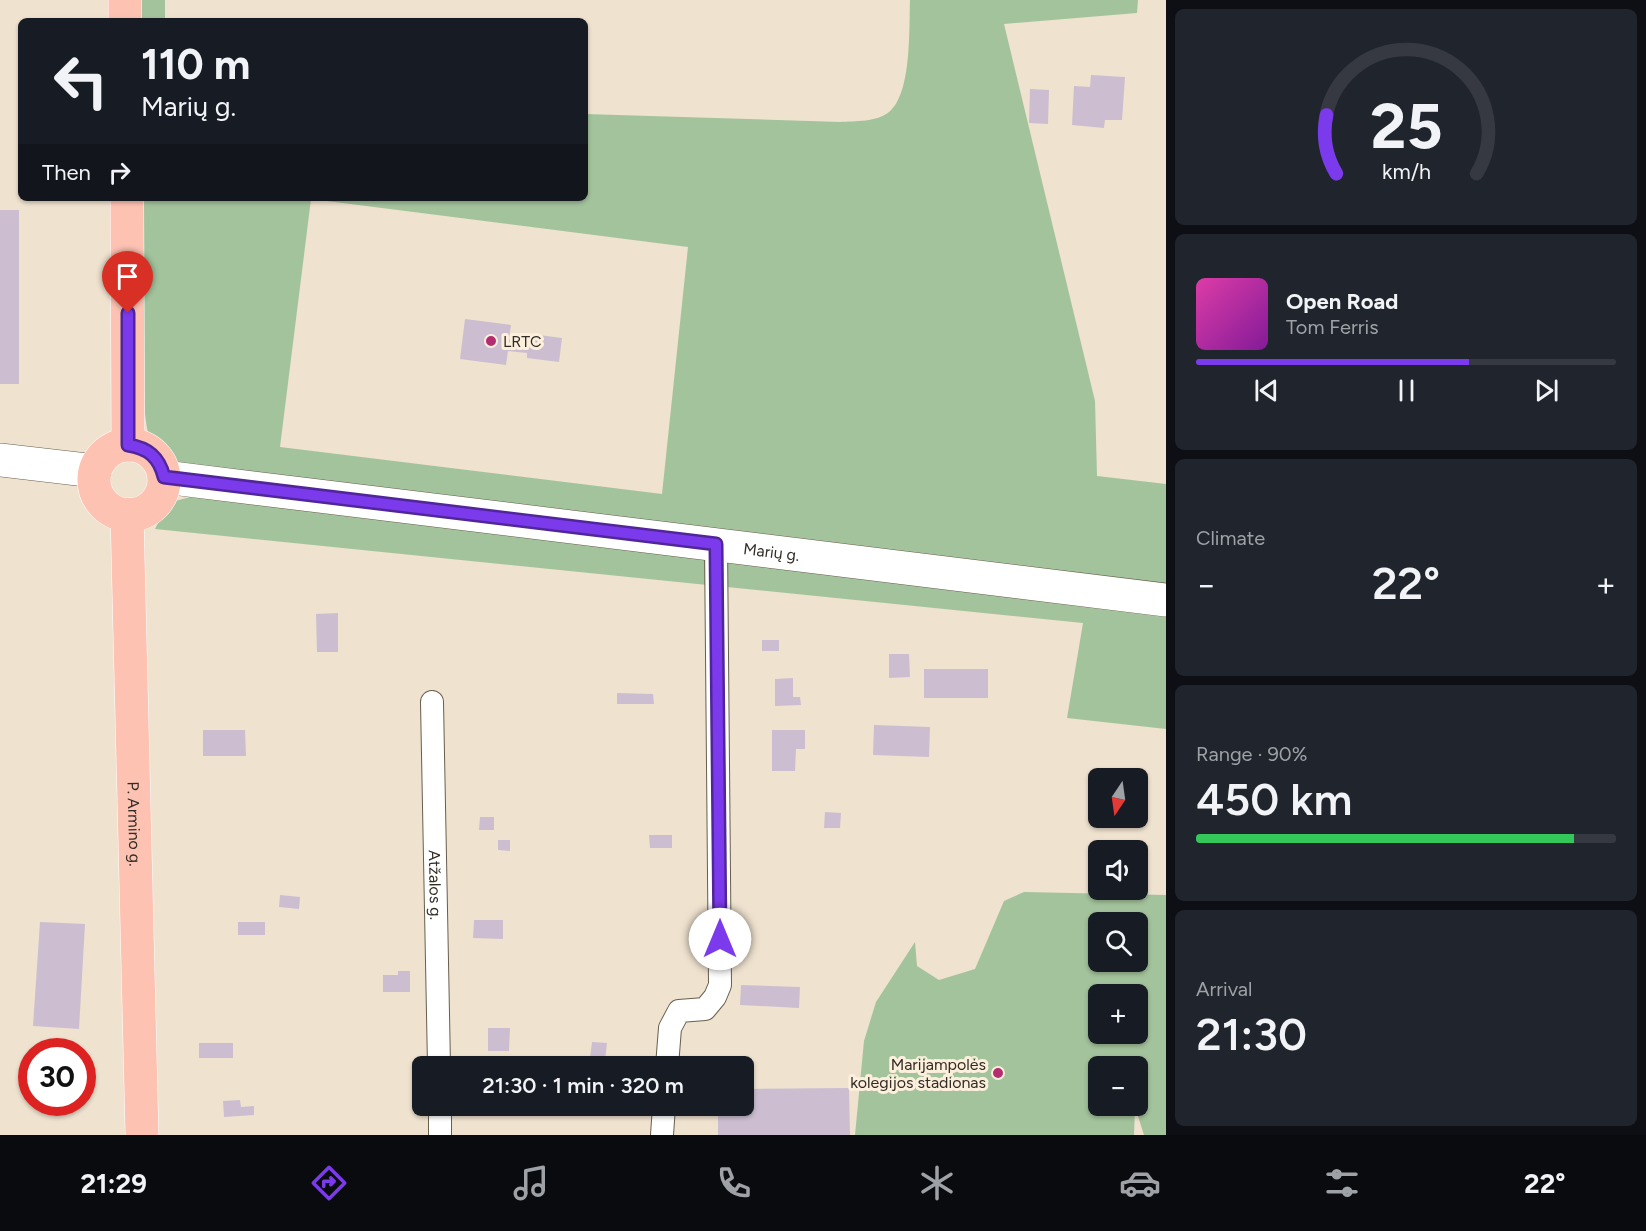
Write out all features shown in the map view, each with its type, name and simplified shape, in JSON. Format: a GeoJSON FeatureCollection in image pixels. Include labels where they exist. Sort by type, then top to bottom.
{"type":"FeatureCollection","features":[{"type":"Feature","properties":{"kind":"main road"},"geometry":{"type":"LineString","coordinates":[[125,0],[125,18]]}},
{"type":"Feature","properties":{"kind":"main road"},"geometry":{"type":"LineString","coordinates":[[127,201],[128,445]]}},
{"type":"Feature","properties":{"kind":"main road"},"geometry":{"type":"LineString","coordinates":[[128,445],[148,450],[162,466],[164,477],[158,499],[150,508],[127,514],[110,508],[98,495],[94,483],[95,471],[108,452],[128,445]]}},
{"type":"Feature","properties":{"kind":"main road","name":"P. Armino g."},"geometry":{"type":"LineString","coordinates":[[127,514],[142,1135]]}},
{"type":"Feature","properties":{"kind":"street"},"geometry":{"type":"LineString","coordinates":[[0,460],[95,471]]}},
{"type":"Feature","properties":{"kind":"street","name":"Marių g."},"geometry":{"type":"LineString","coordinates":[[164,477],[1166,600]]}},
{"type":"Feature","properties":{"kind":"street"},"geometry":{"type":"LineString","coordinates":[[668,1056],[670,1028],[679,1011],[705,1009],[715,997],[720,985],[716,544]]}},
{"type":"Feature","properties":{"kind":"street","name":"Atžalos g."},"geometry":{"type":"LineString","coordinates":[[432,702],[439,1056]]}},
{"type":"Feature","properties":{"kind":"street"},"geometry":{"type":"LineString","coordinates":[[440,1116],[440,1135]]}},
{"type":"Feature","properties":{"kind":"street"},"geometry":{"type":"LineString","coordinates":[[662,1135],[663,1116]]}},
{"type":"Feature","properties":{"kind":"green space"},"geometry":{"type":"Polygon","coordinates":[[[140,0],[165,0],[165,18],[140,18],[140,0]]]}},
{"type":"Feature","properties":{"kind":"green space"},"geometry":{"type":"Polygon","coordinates":[[[910,0],[1138,0],[1137,13],[1004,24],[1095,401],[1097,476],[1166,484],[1166,584],[165,461],[154,448],[147,426],[144,401],[142,201],[311,201],[280,447],[662,494],[688,247],[327,201],[588,201],[588,114],[840,122],[878,118],[889,112],[902,91],[909,43],[910,0]]]}},
{"type":"Feature","properties":{"kind":"green space"},"geometry":{"type":"Polygon","coordinates":[[[210,494],[1166,611],[1166,729],[1067,718],[1083,623],[155,529],[168,503],[190,497],[208,499],[210,494]]]}},
{"type":"Feature","properties":{"kind":"green space"},"geometry":{"type":"Polygon","coordinates":[[[1024,892],[1088,893],[1088,900],[1148,900],[1148,895],[1166,895],[1166,1135],[1144,1135],[1138,1116],[1148,1116],[1148,1056],[1088,1056],[1088,1116],[1135,1116],[1134,1135],[855,1135],[864,1041],[876,1002],[915,942],[917,966],[939,980],[975,969],[1004,901],[1024,892]]]}},
{"type":"Feature","properties":{"kind":"building"},"geometry":{"type":"Polygon","coordinates":[[[1091,75],[1125,77],[1122,120],[1105,120],[1104,128],[1072,125],[1074,86],[1090,87],[1091,75]]]}},
{"type":"Feature","properties":{"kind":"building"},"geometry":{"type":"Polygon","coordinates":[[[1030,89],[1049,90],[1048,124],[1029,123],[1030,89]]]}},
{"type":"Feature","properties":{"kind":"building"},"geometry":{"type":"Polygon","coordinates":[[[0,210],[19,210],[19,384],[0,384],[0,210]]]}},
{"type":"Feature","properties":{"kind":"building","name":"LRTC"},"geometry":{"type":"Polygon","coordinates":[[[465,319],[511,325],[509,339],[530,342],[531,334],[562,338],[559,362],[527,358],[527,353],[508,351],[506,365],[460,359],[465,319]]]}},
{"type":"Feature","properties":{"kind":"building"},"geometry":{"type":"Polygon","coordinates":[[[338,613],[338,652],[317,652],[316,614],[338,613]]]}},
{"type":"Feature","properties":{"kind":"building"},"geometry":{"type":"Polygon","coordinates":[[[762,640],[779,640],[779,651],[762,651],[762,640]]]}},
{"type":"Feature","properties":{"kind":"building"},"geometry":{"type":"Polygon","coordinates":[[[889,654],[909,654],[910,677],[889,678],[889,654]]]}},
{"type":"Feature","properties":{"kind":"building"},"geometry":{"type":"Polygon","coordinates":[[[924,669],[988,669],[988,698],[924,698],[924,669]]]}},
{"type":"Feature","properties":{"kind":"building"},"geometry":{"type":"Polygon","coordinates":[[[793,678],[793,697],[800,697],[801,705],[775,706],[775,679],[793,678]]]}},
{"type":"Feature","properties":{"kind":"building"},"geometry":{"type":"Polygon","coordinates":[[[617,693],[653,694],[654,704],[617,704],[617,693]]]}},
{"type":"Feature","properties":{"kind":"building"},"geometry":{"type":"Polygon","coordinates":[[[874,725],[930,727],[929,757],[873,755],[874,725]]]}},
{"type":"Feature","properties":{"kind":"building"},"geometry":{"type":"Polygon","coordinates":[[[203,730],[245,730],[246,756],[203,756],[203,730]]]}},
{"type":"Feature","properties":{"kind":"building"},"geometry":{"type":"Polygon","coordinates":[[[772,730],[805,730],[805,749],[796,749],[795,771],[772,771],[772,730]]]}},
{"type":"Feature","properties":{"kind":"building"},"geometry":{"type":"Polygon","coordinates":[[[825,812],[841,813],[840,828],[824,828],[825,812]]]}},
{"type":"Feature","properties":{"kind":"building"},"geometry":{"type":"Polygon","coordinates":[[[480,817],[494,817],[494,830],[479,830],[480,817]]]}},
{"type":"Feature","properties":{"kind":"building"},"geometry":{"type":"Polygon","coordinates":[[[649,835],[672,835],[672,848],[650,848],[649,835]]]}},
{"type":"Feature","properties":{"kind":"building"},"geometry":{"type":"Polygon","coordinates":[[[498,840],[510,840],[510,851],[498,850],[498,840]]]}},
{"type":"Feature","properties":{"kind":"building"},"geometry":{"type":"Polygon","coordinates":[[[280,895],[300,897],[299,909],[279,907],[280,895]]]}},
{"type":"Feature","properties":{"kind":"building"},"geometry":{"type":"Polygon","coordinates":[[[474,920],[503,920],[503,939],[473,938],[474,920]]]}},
{"type":"Feature","properties":{"kind":"building"},"geometry":{"type":"Polygon","coordinates":[[[40,922],[85,924],[79,1029],[33,1026],[40,922]]]}},
{"type":"Feature","properties":{"kind":"building"},"geometry":{"type":"Polygon","coordinates":[[[238,922],[265,922],[265,935],[238,935],[238,922]]]}},
{"type":"Feature","properties":{"kind":"building"},"geometry":{"type":"Polygon","coordinates":[[[398,971],[410,971],[410,992],[383,992],[383,975],[398,975],[398,971]]]}},
{"type":"Feature","properties":{"kind":"building"},"geometry":{"type":"Polygon","coordinates":[[[741,985],[800,987],[799,1008],[740,1005],[741,985]]]}},
{"type":"Feature","properties":{"kind":"building"},"geometry":{"type":"Polygon","coordinates":[[[488,1028],[510,1028],[509,1051],[488,1051],[488,1028]]]}},
{"type":"Feature","properties":{"kind":"building"},"geometry":{"type":"Polygon","coordinates":[[[592,1042],[607,1043],[605,1056],[590,1056],[592,1042]]]}},
{"type":"Feature","properties":{"kind":"building"},"geometry":{"type":"Polygon","coordinates":[[[199,1043],[233,1043],[233,1058],[199,1058],[199,1043]]]}},
{"type":"Feature","properties":{"kind":"building"},"geometry":{"type":"Polygon","coordinates":[[[849,1088],[850,1135],[718,1135],[718,1116],[754,1116],[754,1089],[849,1088]]]}},
{"type":"Feature","properties":{"kind":"building"},"geometry":{"type":"Polygon","coordinates":[[[240,1100],[241,1107],[254,1106],[254,1115],[224,1117],[223,1101],[240,1100]]]}},
{"type":"Feature","properties":{"kind":"place","name":"LRTC"},"geometry":{"type":"Point","coordinates":[491,341]}},
{"type":"Feature","properties":{"kind":"place","name":"Marijampolės kolegijos stadionas"},"geometry":{"type":"Point","coordinates":[998,1073]}},
{"type":"Feature","properties":{"kind":"route"},"geometry":{"type":"LineString","coordinates":[[128,313],[130,407],[128,445],[148,450],[162,466],[164,477],[716,544],[720,939]]}}]}
